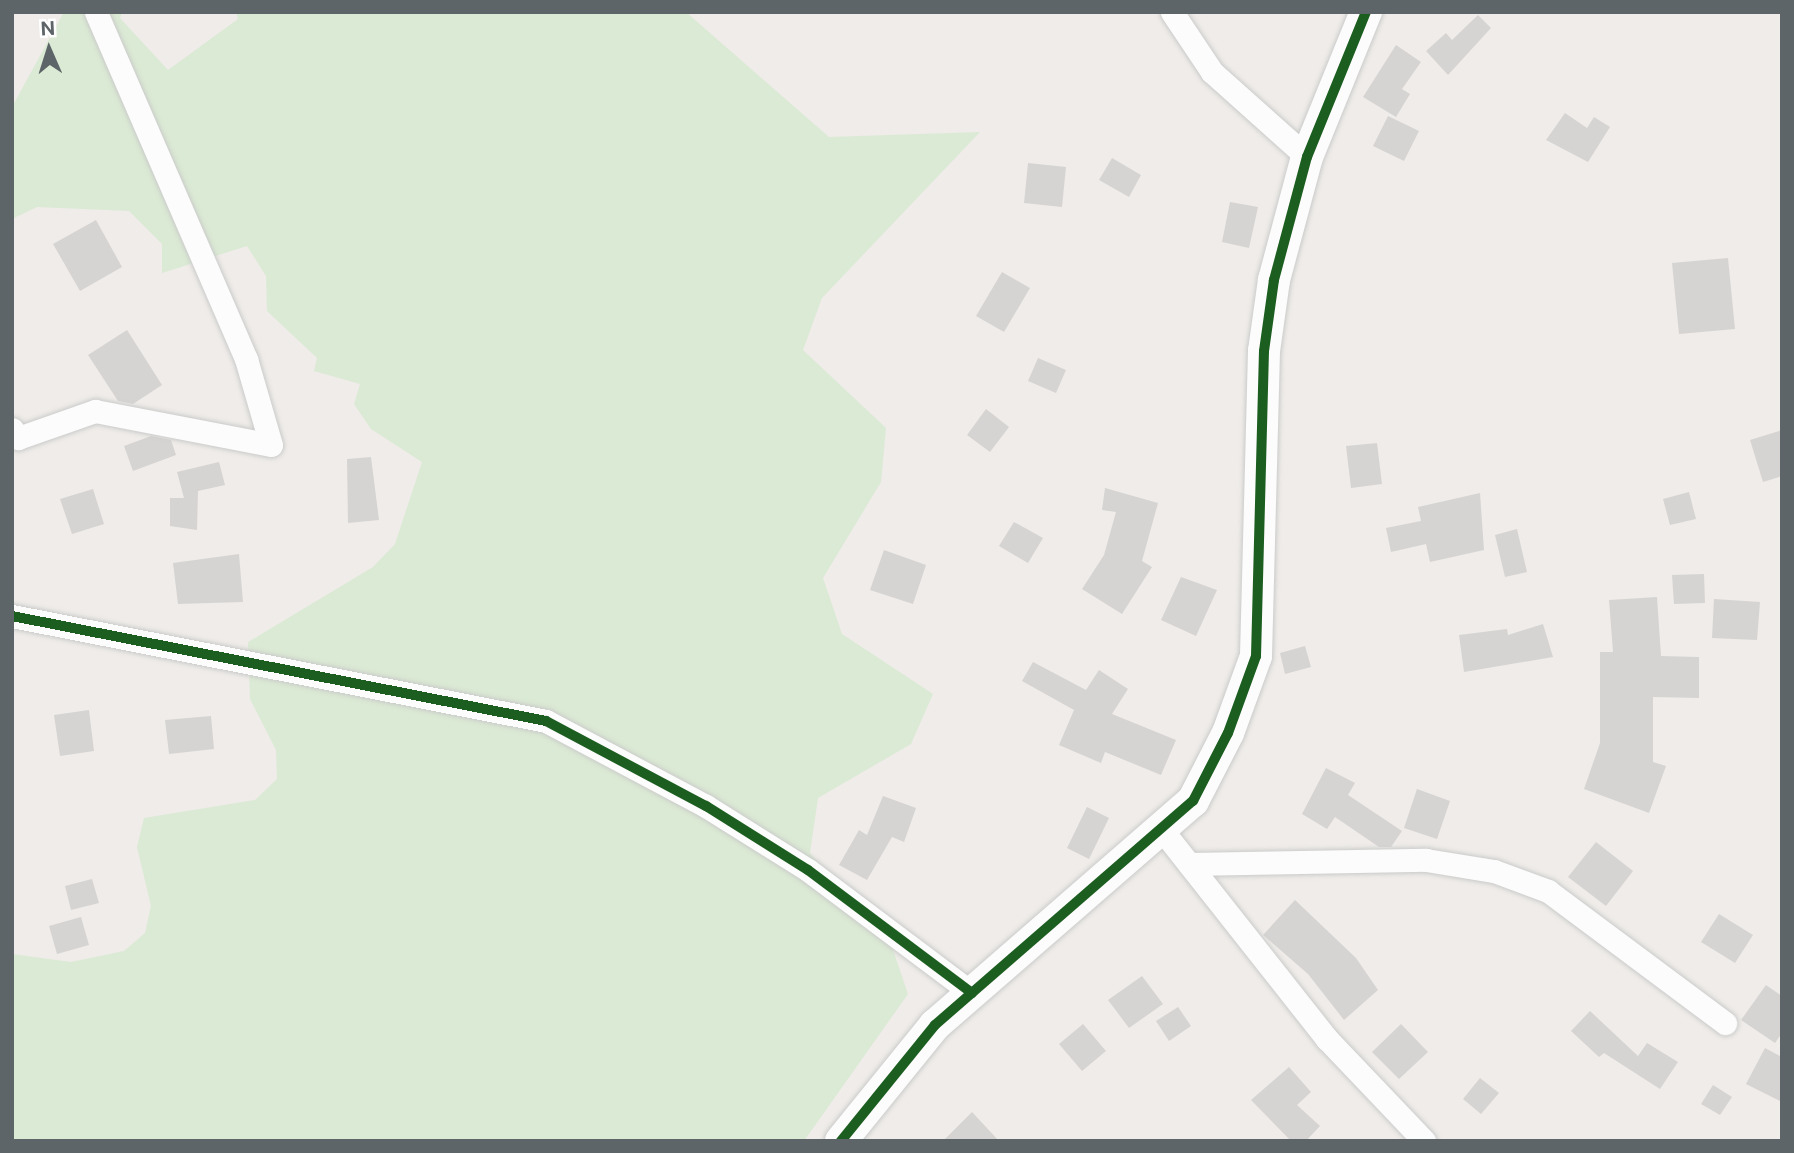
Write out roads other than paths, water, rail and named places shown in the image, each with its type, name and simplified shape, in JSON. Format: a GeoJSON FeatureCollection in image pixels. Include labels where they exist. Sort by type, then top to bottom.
{"type":"FeatureCollection","features":[{"type":"Feature","properties":{"kind":"street"},"geometry":{"type":"LineString","coordinates":[[12,429],[18,438],[94,411],[271,445],[246,359],[96,12]]}},
{"type":"Feature","properties":{"kind":"street"},"geometry":{"type":"LineString","coordinates":[[1172,12],[1212,72],[1307,157]]}},
{"type":"Feature","properties":{"kind":"street"},"geometry":{"type":"LineString","coordinates":[[841,1141],[935,1025],[1163,830],[1193,801],[1256,656],[1265,351],[1274,280],[1307,157],[1366,12]]}},
{"type":"Feature","properties":{"kind":"street"},"geometry":{"type":"LineString","coordinates":[[12,616],[546,721],[706,806],[808,870],[972,993]]}},
{"type":"Feature","properties":{"kind":"street"},"geometry":{"type":"LineString","coordinates":[[1163,830],[1327,1039],[1424,1141]]}},
{"type":"Feature","properties":{"kind":"street"},"geometry":{"type":"LineString","coordinates":[[1189,864],[1426,860],[1494,871],[1548,891],[1725,1023]]}}]}
